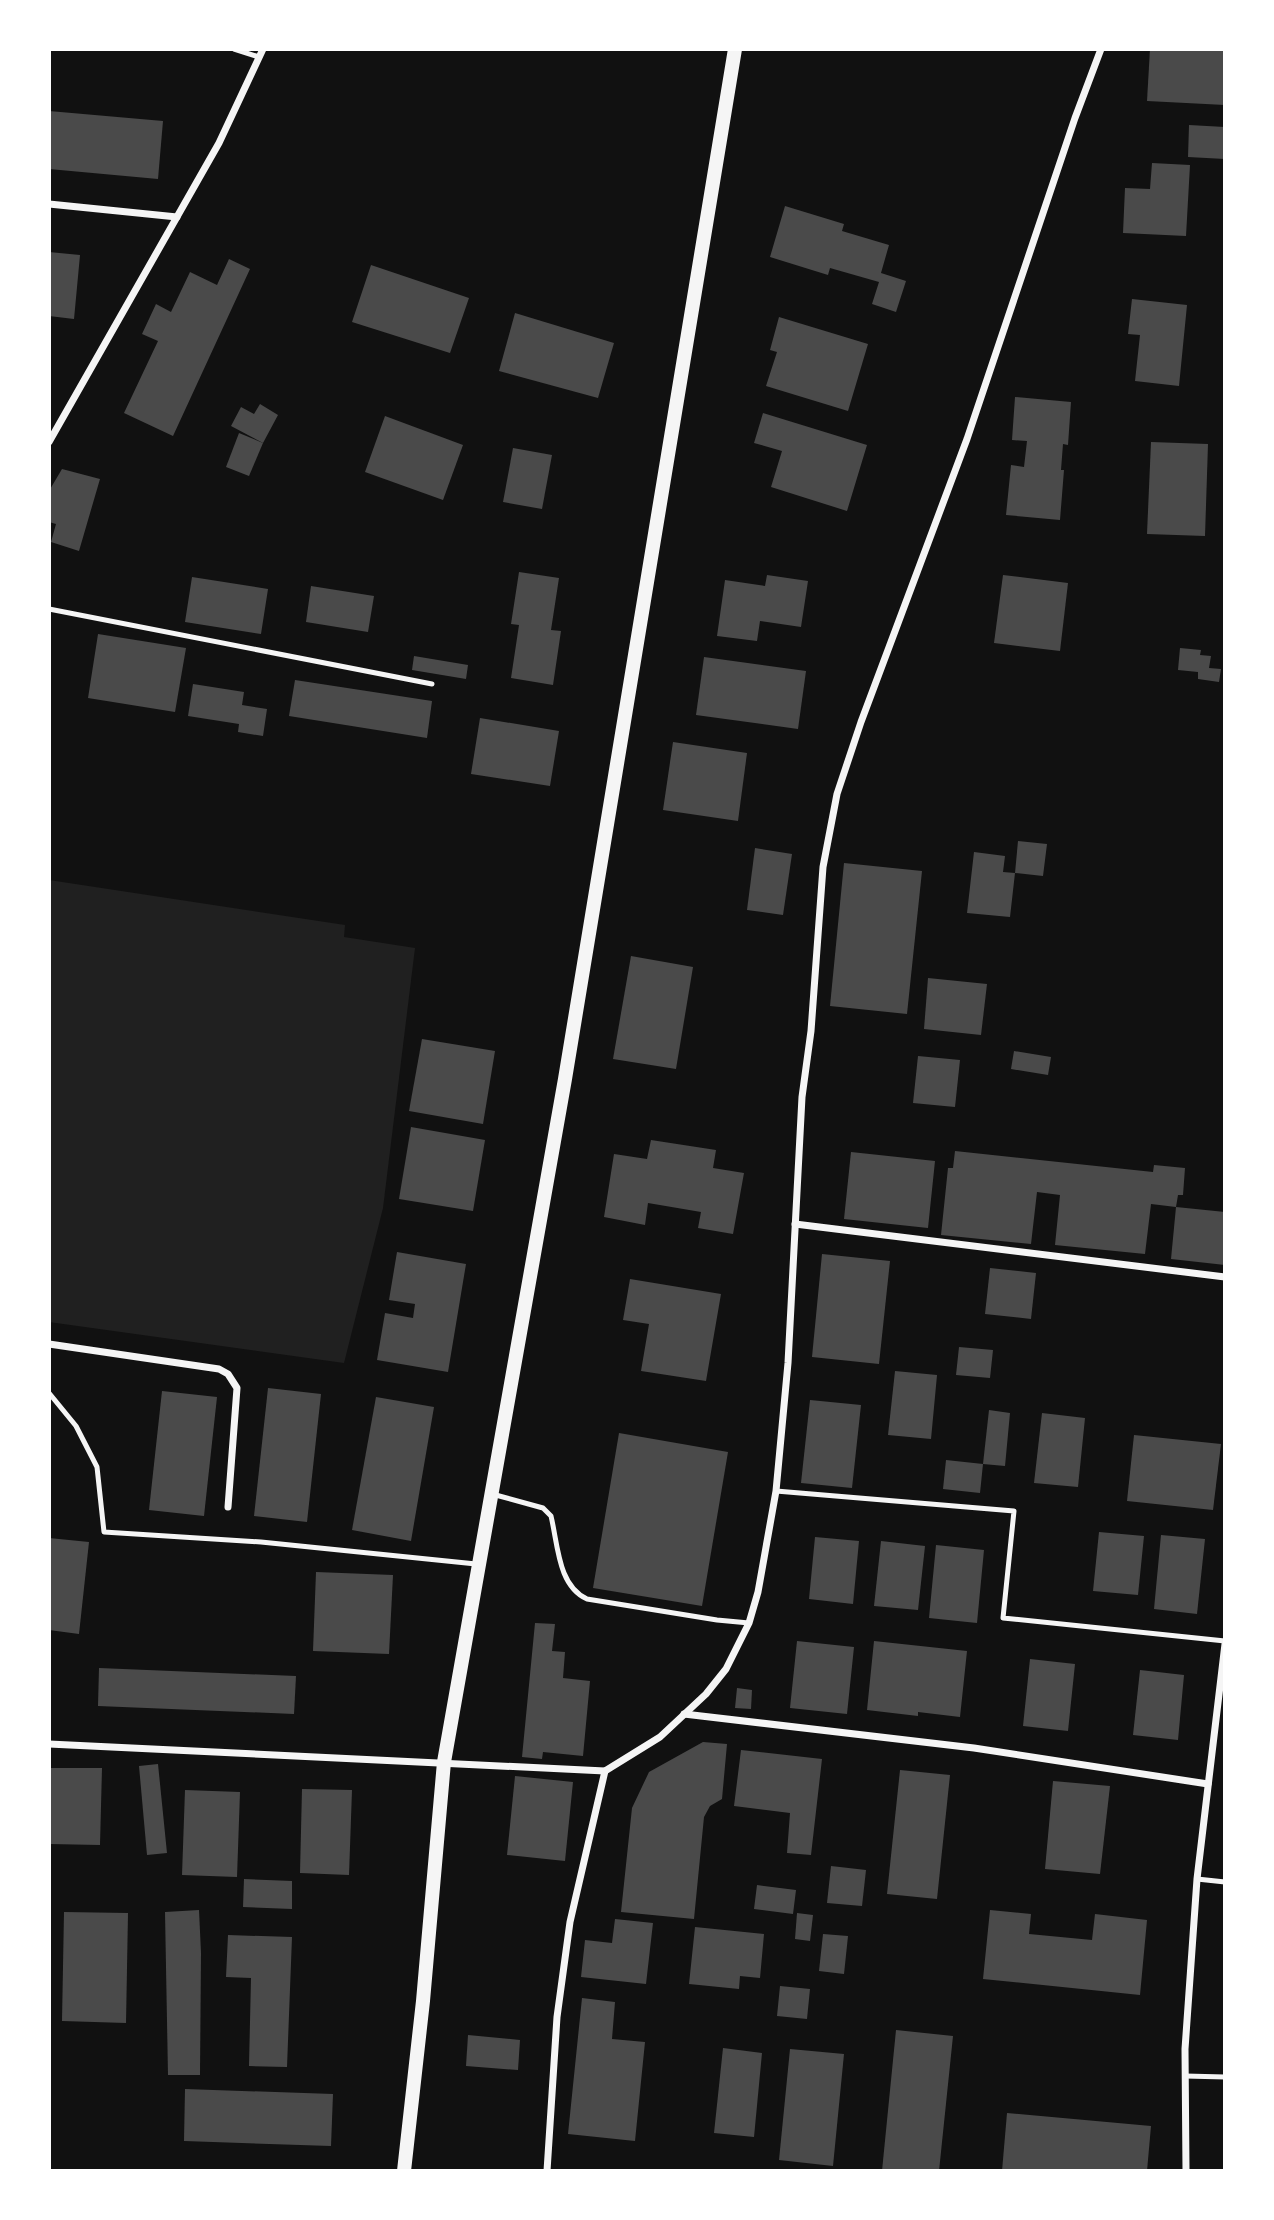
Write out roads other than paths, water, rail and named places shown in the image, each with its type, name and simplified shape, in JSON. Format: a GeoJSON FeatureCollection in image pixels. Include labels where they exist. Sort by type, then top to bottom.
{"type":"FeatureCollection","features":[{"type":"Feature","properties":{"kind":"main road"},"geometry":{"type":"LineString","coordinates":[[404,2171],[424,2001],[444,1762],[565,1079],[735,49]]}},
{"type":"Feature","properties":{"kind":"street"},"geometry":{"type":"LineString","coordinates":[[49,442],[219,144],[262,49]]}},
{"type":"Feature","properties":{"kind":"street"},"geometry":{"type":"LineString","coordinates":[[49,1744],[605,1771],[660,1737],[706,1694],[726,1669],[749,1623],[758,1592],[776,1491],[788,1363],[802,1097],[811,1031],[823,867],[837,794],[967,439],[1074,118],[1101,49]]}},
{"type":"Feature","properties":{"kind":"street"},"geometry":{"type":"LineString","coordinates":[[49,204],[177,217]]}},
{"type":"Feature","properties":{"kind":"street"},"geometry":{"type":"LineString","coordinates":[[795,1224],[1225,1277]]}},
{"type":"Feature","properties":{"kind":"street"},"geometry":{"type":"LineString","coordinates":[[49,1344],[219,1369],[229,1374],[237,1388],[228,1507]]}},
{"type":"Feature","properties":{"kind":"street"},"geometry":{"type":"LineString","coordinates":[[1185,2171],[1185,2076],[1197,1879],[1225,1642]]}},
{"type":"Feature","properties":{"kind":"street"},"geometry":{"type":"LineString","coordinates":[[684,1714],[974,1748],[1208,1784]]}},
{"type":"Feature","properties":{"kind":"street"},"geometry":{"type":"LineString","coordinates":[[547,2171],[557,2017],[570,1922],[605,1771]]}},
{"type":"Feature","properties":{"kind":"lane"},"geometry":{"type":"LineString","coordinates":[[234,49],[259,57]]}},
{"type":"Feature","properties":{"kind":"lane"},"geometry":{"type":"LineString","coordinates":[[49,609],[432,684]]}},
{"type":"Feature","properties":{"kind":"lane"},"geometry":{"type":"LineString","coordinates":[[49,1394],[76,1426],[97,1467],[104,1532],[261,1542],[479,1564]]}},
{"type":"Feature","properties":{"kind":"lane"},"geometry":{"type":"LineString","coordinates":[[776,1491],[1014,1511],[1003,1618],[1225,1642]]}},
{"type":"Feature","properties":{"kind":"lane"},"geometry":{"type":"LineString","coordinates":[[492,1494],[543,1508],[551,1517],[566,1582],[575,1594],[587,1599],[749,1623]]}},
{"type":"Feature","properties":{"kind":"lane"},"geometry":{"type":"LineString","coordinates":[[1197,1879],[1225,1882]]}},
{"type":"Feature","properties":{"kind":"lane"},"geometry":{"type":"LineString","coordinates":[[1185,2076],[1225,2077]]}}]}
